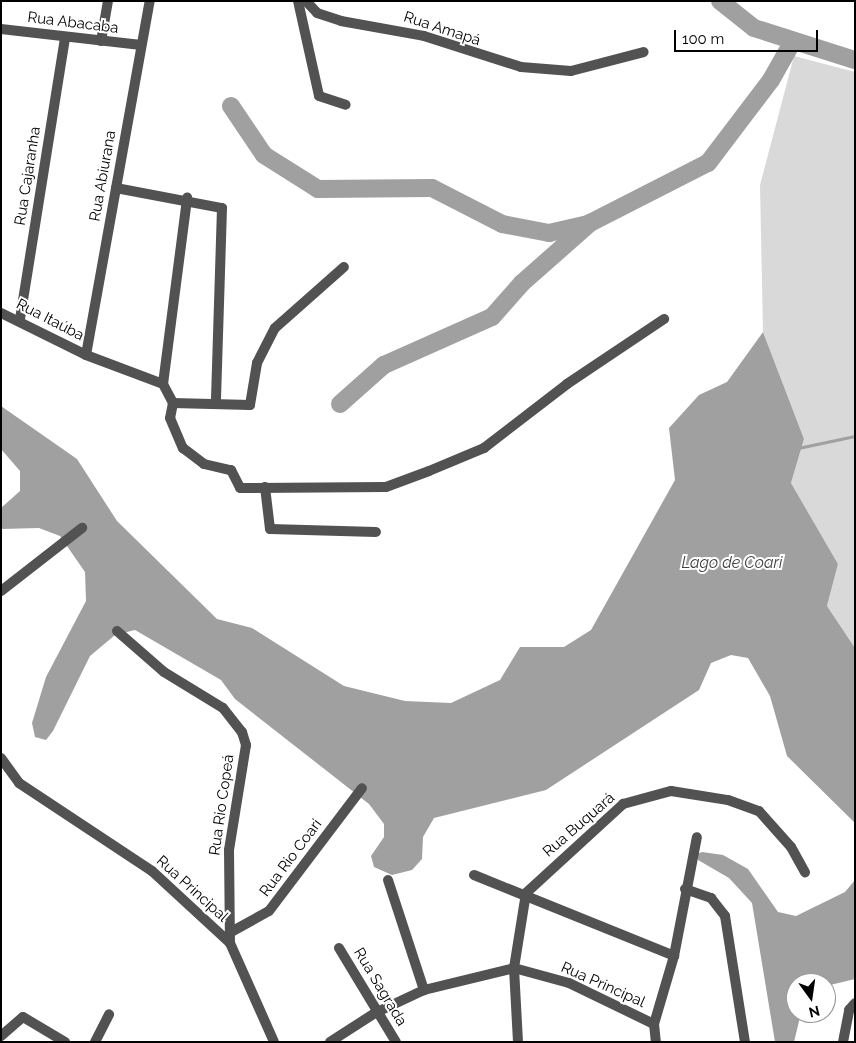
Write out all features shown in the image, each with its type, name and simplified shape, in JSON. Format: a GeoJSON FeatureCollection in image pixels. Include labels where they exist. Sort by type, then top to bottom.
{"type":"FeatureCollection","features":[{"type":"Feature","properties":{"kind":"street"},"geometry":{"type":"LineString","coordinates":[[101,41],[108,1]]}},
{"type":"Feature","properties":{"kind":"street","name":"Rua Abiurana"},"geometry":{"type":"LineString","coordinates":[[86,355],[150,1]]}},
{"type":"Feature","properties":{"kind":"street"},"geometry":{"type":"LineString","coordinates":[[298,1],[319,96],[346,105]]}},
{"type":"Feature","properties":{"kind":"street","name":"Rua Amapá"},"geometry":{"type":"LineString","coordinates":[[306,1],[317,13],[341,21],[424,36],[491,61],[543,70],[571,71],[644,52]]}},
{"type":"Feature","properties":{"kind":"street","name":"Rua Abacaba"},"geometry":{"type":"LineString","coordinates":[[1,29],[65,38],[141,45]]}},
{"type":"Feature","properties":{"kind":"street","name":"Rua Cajaranha"},"geometry":{"type":"LineString","coordinates":[[20,319],[65,38]]}},
{"type":"Feature","properties":{"kind":"street"},"geometry":{"type":"LineString","coordinates":[[116,188],[187,198],[222,208],[216,401]]}},
{"type":"Feature","properties":{"kind":"street"},"geometry":{"type":"LineString","coordinates":[[187,198],[163,384],[173,403],[170,418],[183,448],[204,464],[231,470],[240,488],[386,487],[484,448],[567,384],[664,319]]}},
{"type":"Feature","properties":{"kind":"street"},"geometry":{"type":"LineString","coordinates":[[173,403],[216,401],[250,405],[257,363],[276,328],[344,267]]}},
{"type":"Feature","properties":{"kind":"street","name":"Rua Itaúba"},"geometry":{"type":"LineString","coordinates":[[1,313],[20,319],[86,355],[163,384]]}},
{"type":"Feature","properties":{"kind":"street"},"geometry":{"type":"LineString","coordinates":[[265,487],[270,529],[376,532]]}},
{"type":"Feature","properties":{"kind":"street"},"geometry":{"type":"LineString","coordinates":[[1,591],[82,528]]}},
{"type":"Feature","properties":{"kind":"street","name":"Rua Rio Copeá"},"geometry":{"type":"LineString","coordinates":[[117,631],[164,672],[222,708],[242,732],[246,745],[229,850],[232,932],[230,943]]}},
{"type":"Feature","properties":{"kind":"street","name":"Rua Principal"},"geometry":{"type":"LineString","coordinates":[[1,758],[19,783],[152,871],[230,943],[274,1042]]}},
{"type":"Feature","properties":{"kind":"street","name":"Rua Rio Coari"},"geometry":{"type":"LineString","coordinates":[[232,932],[269,911],[362,788]]}},
{"type":"Feature","properties":{"kind":"street","name":"Rua Buquará"},"geometry":{"type":"LineString","coordinates":[[526,893],[623,804],[671,791],[728,800],[759,810],[790,847],[804,872]]}},
{"type":"Feature","properties":{"kind":"street"},"geometry":{"type":"LineString","coordinates":[[654,1024],[674,956],[685,889],[697,837]]}},
{"type":"Feature","properties":{"kind":"street"},"geometry":{"type":"LineString","coordinates":[[474,875],[526,893],[674,956]]}},
{"type":"Feature","properties":{"kind":"street"},"geometry":{"type":"LineString","coordinates":[[388,880],[424,990]]}},
{"type":"Feature","properties":{"kind":"street"},"geometry":{"type":"LineString","coordinates":[[685,889],[711,898],[725,916],[744,1042]]}},
{"type":"Feature","properties":{"kind":"street"},"geometry":{"type":"LineString","coordinates":[[518,1042],[514,968],[526,893]]}},
{"type":"Feature","properties":{"kind":"street","name":"Rua Sagrada"},"geometry":{"type":"LineString","coordinates":[[339,948],[375,1012],[396,1042]]}},
{"type":"Feature","properties":{"kind":"street","name":"Rua Principal"},"geometry":{"type":"LineString","coordinates":[[330,1042],[375,1012],[424,990],[514,968],[569,983],[654,1024],[656,1042]]}},
{"type":"Feature","properties":{"kind":"street"},"geometry":{"type":"LineString","coordinates":[[855,1003],[849,1010],[844,1042],[855,1039]]}},
{"type":"Feature","properties":{"kind":"street"},"geometry":{"type":"LineString","coordinates":[[95,1042],[109,1014]]}},
{"type":"Feature","properties":{"kind":"street"},"geometry":{"type":"LineString","coordinates":[[1,1036],[23,1017],[65,1042]]}},
{"type":"Feature","properties":{"kind":"shaded area"},"geometry":{"type":"Polygon","coordinates":[[[794,56],[855,72],[855,648],[827,606],[838,564],[791,483],[804,439],[763,332],[760,185],[794,56]]]}},
{"type":"Feature","properties":{"kind":"water","name":"Lago de Coari"},"geometry":{"type":"Polygon","coordinates":[[[763,332],[804,439],[791,483],[838,564],[827,606],[855,648],[855,823],[787,756],[770,696],[748,658],[731,655],[711,663],[699,690],[546,790],[434,818],[423,837],[422,859],[412,870],[392,875],[374,867],[371,856],[384,837],[384,824],[369,804],[235,699],[221,680],[135,630],[115,635],[90,656],[53,731],[46,740],[35,737],[32,723],[46,677],[86,601],[85,572],[60,536],[39,528],[1,529],[1,508],[20,491],[20,471],[1,449],[1,406],[77,459],[117,521],[217,619],[252,628],[344,686],[405,701],[451,703],[500,680],[520,647],[564,647],[591,630],[675,480],[669,428],[699,395],[727,382],[763,332]]]}},
{"type":"Feature","properties":{"kind":"water"},"geometry":{"type":"Polygon","coordinates":[[[702,852],[723,855],[748,869],[778,912],[796,916],[845,892],[855,880],[855,979],[836,984],[836,973],[786,973],[786,1023],[799,1023],[794,1042],[775,1042],[752,903],[729,878],[698,860],[697,854],[702,852]]]}},
{"type":"Feature","properties":{"kind":"waterway"},"geometry":{"type":"LineString","coordinates":[[720,1],[754,28],[855,60]]}},
{"type":"Feature","properties":{"kind":"waterway"},"geometry":{"type":"LineString","coordinates":[[340,404],[384,365],[492,317],[522,283],[590,223],[708,163],[771,80],[793,41]]}},
{"type":"Feature","properties":{"kind":"waterway"},"geometry":{"type":"LineString","coordinates":[[231,106],[264,155],[318,189],[432,188],[502,224],[549,233],[587,224]]}},
{"type":"Feature","properties":{"kind":"waterway"},"geometry":{"type":"LineString","coordinates":[[798,448],[855,436]]}}]}
